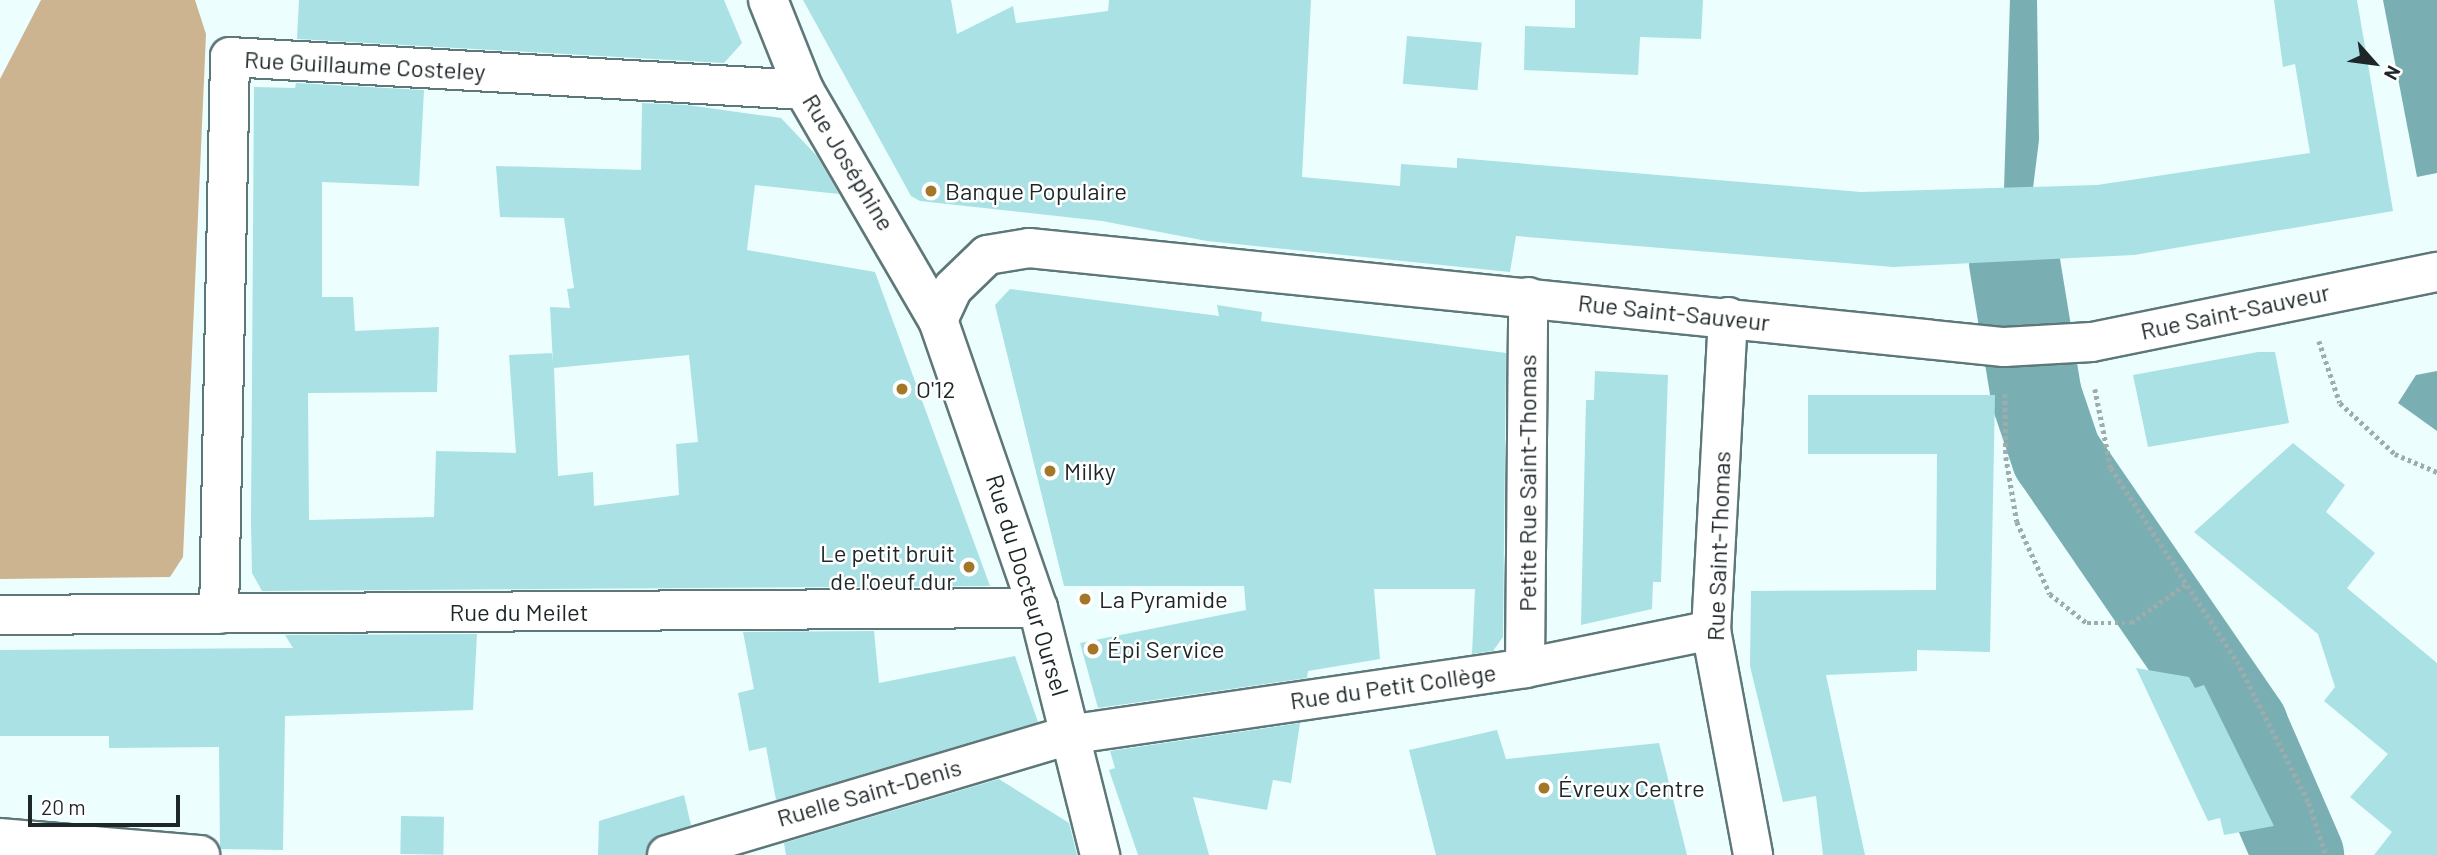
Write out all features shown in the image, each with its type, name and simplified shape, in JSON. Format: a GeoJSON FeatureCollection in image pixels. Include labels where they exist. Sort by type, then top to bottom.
{"type":"FeatureCollection","features":[{"type":"Feature","properties":{"kind":"street","name":"Rue Joséphine"},"geometry":{"type":"LineString","coordinates":[[768,0],[804,90],[938,320]]}},
{"type":"Feature","properties":{"kind":"street","name":"Rue Guillaume Costeley"},"geometry":{"type":"LineString","coordinates":[[219,614],[230,57],[804,90]]}},
{"type":"Feature","properties":{"kind":"street","name":"Rue Saint-Sauveur"},"geometry":{"type":"LineString","coordinates":[[938,320],[953,288],[987,255],[1029,248],[1994,346],[2092,342],[2303,294],[2426,274]]}},
{"type":"Feature","properties":{"kind":"street","name":"Petite Rue Saint-Thomas"},"geometry":{"type":"LineString","coordinates":[[1525,668],[1528,297]]}},
{"type":"Feature","properties":{"kind":"street","name":"Rue Saint-Thomas"},"geometry":{"type":"LineString","coordinates":[[1728,317],[1711,630],[1753,855]]}},
{"type":"Feature","properties":{"kind":"street","name":"Rue du Docteur Oursel"},"geometry":{"type":"LineString","coordinates":[[938,320],[1038,608],[1074,734],[1100,855]]}},
{"type":"Feature","properties":{"kind":"street","name":"Rue du Meilet"},"geometry":{"type":"LineString","coordinates":[[0,615],[1038,608]]}},
{"type":"Feature","properties":{"kind":"street","name":"Rue du Petit Collège"},"geometry":{"type":"LineString","coordinates":[[1074,734],[1525,668],[1711,630]]}},
{"type":"Feature","properties":{"kind":"street","name":"Ruelle Saint-Denis"},"geometry":{"type":"LineString","coordinates":[[667,855],[726,832],[1074,734]]}},
{"type":"Feature","properties":{"kind":"street"},"geometry":{"type":"LineString","coordinates":[[0,838],[200,855]]}},
{"type":"Feature","properties":{"kind":"path"},"geometry":{"type":"LineString","coordinates":[[2303,294],[2340,403],[2395,454],[2437,472]]}},
{"type":"Feature","properties":{"kind":"path"},"geometry":{"type":"LineString","coordinates":[[1994,346],[2005,392],[2006,457],[2017,522],[2050,594],[2087,623],[2131,623],[2185,585]]}},
{"type":"Feature","properties":{"kind":"path"},"geometry":{"type":"LineString","coordinates":[[2093,374],[2111,468],[2237,662],[2309,803],[2326,855]]}},
{"type":"Feature","properties":{"kind":"shaded area"},"geometry":{"type":"Polygon","coordinates":[[[41,0],[195,0],[206,34],[183,557],[170,577],[0,579],[0,79],[41,0]]]}},
{"type":"Feature","properties":{"kind":"water"},"geometry":{"type":"Polygon","coordinates":[[[2010,0],[2037,0],[2039,140],[2033,188],[2004,189],[2010,0]]]}},
{"type":"Feature","properties":{"kind":"water"},"geometry":{"type":"Polygon","coordinates":[[[2383,0],[2437,0],[2437,173],[2417,177],[2383,0]]]}},
{"type":"Feature","properties":{"kind":"water"},"geometry":{"type":"Polygon","coordinates":[[[2033,262],[2038,299],[1995,303],[1994,263],[2033,262]]]}},
{"type":"Feature","properties":{"kind":"water"},"geometry":{"type":"Polygon","coordinates":[[[2437,371],[2437,431],[2398,403],[2416,375],[2437,371]]]}},
{"type":"Feature","properties":{"kind":"water"},"geometry":{"type":"Polygon","coordinates":[[[2066,391],[2087,470],[2164,587],[2144,600],[2017,425],[2016,399],[2066,391]]]}},
{"type":"Feature","properties":{"kind":"water"},"geometry":{"type":"Polygon","coordinates":[[[2179,602],[2285,770],[2318,855],[2284,855],[2233,733],[2204,685],[2195,688],[2156,618],[2179,602]]]}},
{"type":"Feature","properties":{"kind":"building"},"geometry":{"type":"Polygon","coordinates":[[[299,0],[724,0],[742,43],[724,63],[297,39],[299,0]]]}},
{"type":"Feature","properties":{"kind":"building"},"geometry":{"type":"Polygon","coordinates":[[[803,0],[951,0],[957,34],[1013,6],[1016,23],[1108,11],[1109,0],[1311,0],[1302,177],[1400,186],[1401,164],[1457,168],[1457,158],[1861,192],[2097,185],[2310,153],[2295,64],[2283,67],[2274,0],[2357,0],[2393,211],[2134,255],[1893,267],[1516,236],[1510,272],[1207,241],[1102,221],[920,201],[911,196],[803,0]]]}},
{"type":"Feature","properties":{"kind":"building"},"geometry":{"type":"Polygon","coordinates":[[[1575,0],[1703,0],[1701,39],[1640,37],[1638,75],[1524,70],[1525,26],[1575,28],[1575,0]]]}},
{"type":"Feature","properties":{"kind":"building"},"geometry":{"type":"Polygon","coordinates":[[[1407,36],[1482,43],[1478,90],[1403,84],[1407,36]]]}},
{"type":"Feature","properties":{"kind":"building"},"geometry":{"type":"Polygon","coordinates":[[[296,83],[424,90],[419,186],[322,182],[322,297],[353,297],[355,331],[439,327],[437,392],[308,393],[309,520],[434,517],[436,451],[516,453],[509,355],[552,353],[550,307],[570,308],[567,289],[574,288],[564,218],[500,217],[496,166],[641,170],[642,103],[687,105],[781,118],[817,156],[839,194],[755,185],[747,250],[875,272],[990,586],[262,591],[252,573],[251,523],[254,87],[295,88],[296,83]],[[689,355],[554,368],[558,476],[593,472],[594,506],[679,495],[676,444],[698,442],[689,355]]]}},
{"type":"Feature","properties":{"kind":"building"},"geometry":{"type":"Polygon","coordinates":[[[1010,289],[1219,316],[1217,305],[1262,312],[1261,321],[1506,353],[1503,637],[1493,651],[1472,654],[1475,589],[1374,589],[1380,659],[1308,671],[1307,678],[1098,708],[1080,643],[1246,610],[1244,586],[1064,586],[995,305],[1010,289]]]}},
{"type":"Feature","properties":{"kind":"building"},"geometry":{"type":"Polygon","coordinates":[[[2258,352],[2275,352],[2289,423],[2148,447],[2133,375],[2258,352]]]}},
{"type":"Feature","properties":{"kind":"building"},"geometry":{"type":"Polygon","coordinates":[[[1595,371],[1668,375],[1661,582],[1653,582],[1652,609],[1581,625],[1586,400],[1594,400],[1595,371]]]}},
{"type":"Feature","properties":{"kind":"building"},"geometry":{"type":"Polygon","coordinates":[[[1808,395],[1995,395],[1990,652],[1917,650],[1917,671],[1826,675],[1865,855],[1823,855],[1816,796],[1783,802],[1750,666],[1751,591],[1936,590],[1937,454],[1808,454],[1808,395]]]}},
{"type":"Feature","properties":{"kind":"building"},"geometry":{"type":"Polygon","coordinates":[[[2293,443],[2345,485],[2326,512],[2375,553],[2347,588],[2437,663],[2437,855],[2374,855],[2392,832],[2350,797],[2388,754],[2324,701],[2335,687],[2318,634],[2194,532],[2293,443]]]}},
{"type":"Feature","properties":{"kind":"building"},"geometry":{"type":"Polygon","coordinates":[[[874,631],[879,683],[1015,656],[1038,722],[776,800],[766,747],[749,751],[738,693],[754,689],[743,632],[874,631]]]}},
{"type":"Feature","properties":{"kind":"building"},"geometry":{"type":"Polygon","coordinates":[[[477,634],[473,710],[285,716],[283,850],[220,849],[219,747],[109,748],[109,736],[0,736],[0,650],[293,648],[285,635],[477,634]]]}},
{"type":"Feature","properties":{"kind":"building"},"geometry":{"type":"Polygon","coordinates":[[[2136,668],[2189,677],[2195,688],[2204,685],[2274,826],[2224,835],[2220,818],[2208,821],[2136,668]]]}},
{"type":"Feature","properties":{"kind":"building"},"geometry":{"type":"Polygon","coordinates":[[[1300,723],[1291,783],[1273,780],[1267,810],[1193,797],[1209,855],[1138,855],[1109,770],[1115,768],[1110,751],[1300,723]]]}},
{"type":"Feature","properties":{"kind":"building","name":"Évreux Centre"},"geometry":{"type":"Polygon","coordinates":[[[1497,730],[1506,759],[1659,743],[1687,855],[1436,855],[1409,750],[1497,730]]]}},
{"type":"Feature","properties":{"kind":"building"},"geometry":{"type":"Polygon","coordinates":[[[999,779],[1069,823],[1077,855],[786,855],[784,843],[999,779]]]}},
{"type":"Feature","properties":{"kind":"building"},"geometry":{"type":"Polygon","coordinates":[[[684,795],[691,825],[652,840],[646,855],[598,855],[599,821],[684,795]]]}},
{"type":"Feature","properties":{"kind":"building"},"geometry":{"type":"Polygon","coordinates":[[[401,816],[444,817],[443,855],[400,854],[401,816]]]}},
{"type":"Feature","properties":{"kind":"waterway"},"geometry":{"type":"LineString","coordinates":[[2014,262],[2036,396],[2056,455],[2242,726],[2298,855]]}},
{"type":"Feature","properties":{"kind":"place","name":"Banque Populaire"},"geometry":{"type":"Point","coordinates":[931,191]}},
{"type":"Feature","properties":{"kind":"place","name":"O'12"},"geometry":{"type":"Point","coordinates":[902,389]}},
{"type":"Feature","properties":{"kind":"place","name":"Milky"},"geometry":{"type":"Point","coordinates":[1050,471]}},
{"type":"Feature","properties":{"kind":"place","name":"Le petit bruit de l'oeuf dur"},"geometry":{"type":"Point","coordinates":[969,567]}},
{"type":"Feature","properties":{"kind":"place","name":"La Pyramide"},"geometry":{"type":"Point","coordinates":[1085,599]}},
{"type":"Feature","properties":{"kind":"place","name":"Épi Service"},"geometry":{"type":"Point","coordinates":[1093,649]}},
{"type":"Feature","properties":{"kind":"place","name":"Évreux Centre"},"geometry":{"type":"Point","coordinates":[1544,788]}}]}
